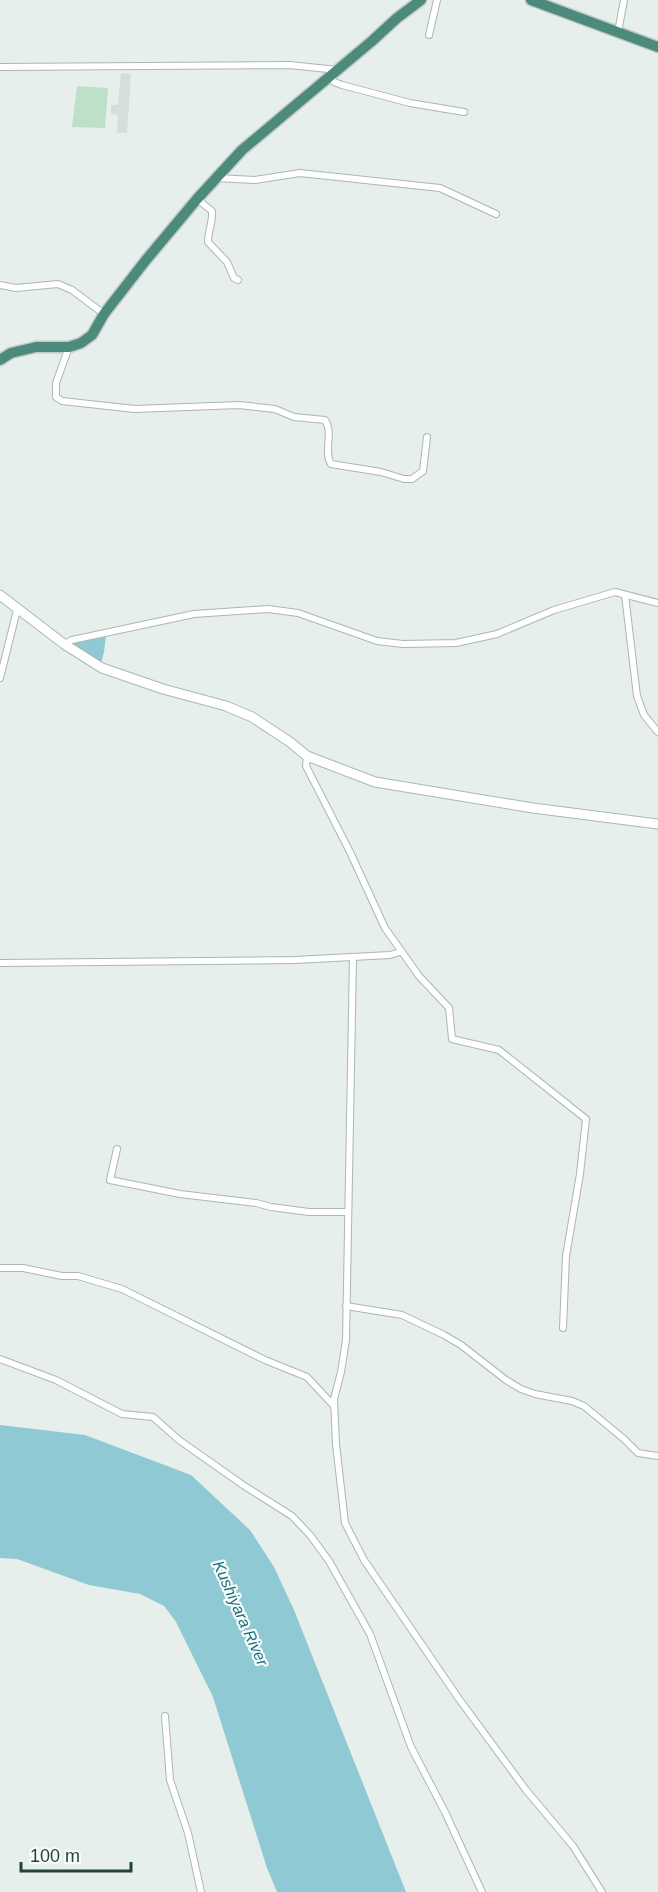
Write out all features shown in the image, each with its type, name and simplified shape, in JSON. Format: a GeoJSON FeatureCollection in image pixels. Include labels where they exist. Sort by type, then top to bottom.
{"type":"FeatureCollection","features":[{"type":"Feature","properties":{"kind":"highway"},"geometry":{"type":"LineString","coordinates":[[0,360],[11,353],[36,347],[69,347],[81,343],[92,335],[104,314],[197,199],[242,150],[397,18],[422,0]]}},
{"type":"Feature","properties":{"kind":"highway"},"geometry":{"type":"LineString","coordinates":[[531,0],[658,47]]}},
{"type":"Feature","properties":{"kind":"main road"},"geometry":{"type":"LineString","coordinates":[[0,595],[17,610],[95,664],[120,675],[226,706],[252,717],[307,756],[375,782],[532,808],[658,824]]}},
{"type":"Feature","properties":{"kind":"street"},"geometry":{"type":"LineString","coordinates":[[429,35],[437,0]]}},
{"type":"Feature","properties":{"kind":"street"},"geometry":{"type":"LineString","coordinates":[[618,33],[624,0]]}},
{"type":"Feature","properties":{"kind":"street"},"geometry":{"type":"LineString","coordinates":[[0,67],[290,65],[334,73],[334,82],[342,86],[410,103],[464,112]]}},
{"type":"Feature","properties":{"kind":"street"},"geometry":{"type":"LineString","coordinates":[[216,178],[255,180],[300,173],[440,188],[496,214]]}},
{"type":"Feature","properties":{"kind":"street"},"geometry":{"type":"LineString","coordinates":[[197,199],[212,212],[208,242],[227,262],[234,278],[238,280]]}},
{"type":"Feature","properties":{"kind":"street"},"geometry":{"type":"LineString","coordinates":[[0,285],[16,288],[58,284],[72,290],[104,314]]}},
{"type":"Feature","properties":{"kind":"street"},"geometry":{"type":"LineString","coordinates":[[69,347],[56,383],[56,397],[62,401],[135,409],[239,405],[275,409],[294,417],[325,420],[328,425],[328,458],[331,464],[381,472],[404,479],[412,479],[423,471],[428,437]]}},
{"type":"Feature","properties":{"kind":"street"},"geometry":{"type":"LineString","coordinates":[[64,644],[72,640],[194,614],[268,609],[298,613],[377,641],[403,644],[456,643],[497,634],[554,610],[615,592],[658,603]]}},
{"type":"Feature","properties":{"kind":"street"},"geometry":{"type":"LineString","coordinates":[[625,594],[637,696],[644,715],[658,732]]}},
{"type":"Feature","properties":{"kind":"street"},"geometry":{"type":"LineString","coordinates":[[0,678],[17,610]]}},
{"type":"Feature","properties":{"kind":"street"},"geometry":{"type":"LineString","coordinates":[[307,756],[306,766],[385,928],[419,976],[449,1008],[452,1039],[499,1050],[586,1119],[580,1174],[566,1256],[563,1328]]}},
{"type":"Feature","properties":{"kind":"street"},"geometry":{"type":"LineString","coordinates":[[0,963],[295,960],[390,955],[400,952]]}},
{"type":"Feature","properties":{"kind":"street"},"geometry":{"type":"LineString","coordinates":[[353,957],[346,1340],[334,1399],[345,1523],[364,1560],[459,1699],[526,1791],[573,1846],[602,1892]]}},
{"type":"Feature","properties":{"kind":"street"},"geometry":{"type":"LineString","coordinates":[[117,1149],[110,1180],[180,1194],[256,1203],[271,1207],[309,1212],[348,1212]]}},
{"type":"Feature","properties":{"kind":"street"},"geometry":{"type":"LineString","coordinates":[[0,1268],[23,1268],[62,1276],[78,1276],[122,1289],[265,1360],[307,1377],[335,1407]]}},
{"type":"Feature","properties":{"kind":"street"},"geometry":{"type":"LineString","coordinates":[[346,1306],[402,1315],[444,1335],[520,1389],[584,1406],[638,1453],[658,1456]]}},
{"type":"Feature","properties":{"kind":"street"},"geometry":{"type":"LineString","coordinates":[[0,1359],[56,1380],[122,1414],[153,1417],[179,1440],[292,1516],[329,1561],[370,1634],[411,1747],[482,1892]]}},
{"type":"Feature","properties":{"kind":"street"},"geometry":{"type":"LineString","coordinates":[[165,1716],[170,1780],[188,1833],[201,1892]]}},
{"type":"Feature","properties":{"kind":"shaded area"},"geometry":{"type":"Polygon","coordinates":[[[121,73],[131,74],[127,133],[117,133],[118,115],[111,114],[111,105],[118,105],[121,73]]]}},
{"type":"Feature","properties":{"kind":"green space"},"geometry":{"type":"Polygon","coordinates":[[[77,86],[108,88],[105,128],[72,127],[77,86]]]}},
{"type":"Feature","properties":{"kind":"water"},"geometry":{"type":"Polygon","coordinates":[[[106,635],[101,663],[69,644],[71,642],[106,635]]]}},
{"type":"Feature","properties":{"kind":"water","name":"Kushiyara River"},"geometry":{"type":"Polygon","coordinates":[[[0,1425],[85,1435],[191,1475],[250,1530],[274,1567],[294,1610],[406,1892],[277,1892],[267,1868],[213,1697],[176,1622],[164,1606],[140,1594],[89,1585],[17,1559],[0,1558],[0,1425]]]}}]}
